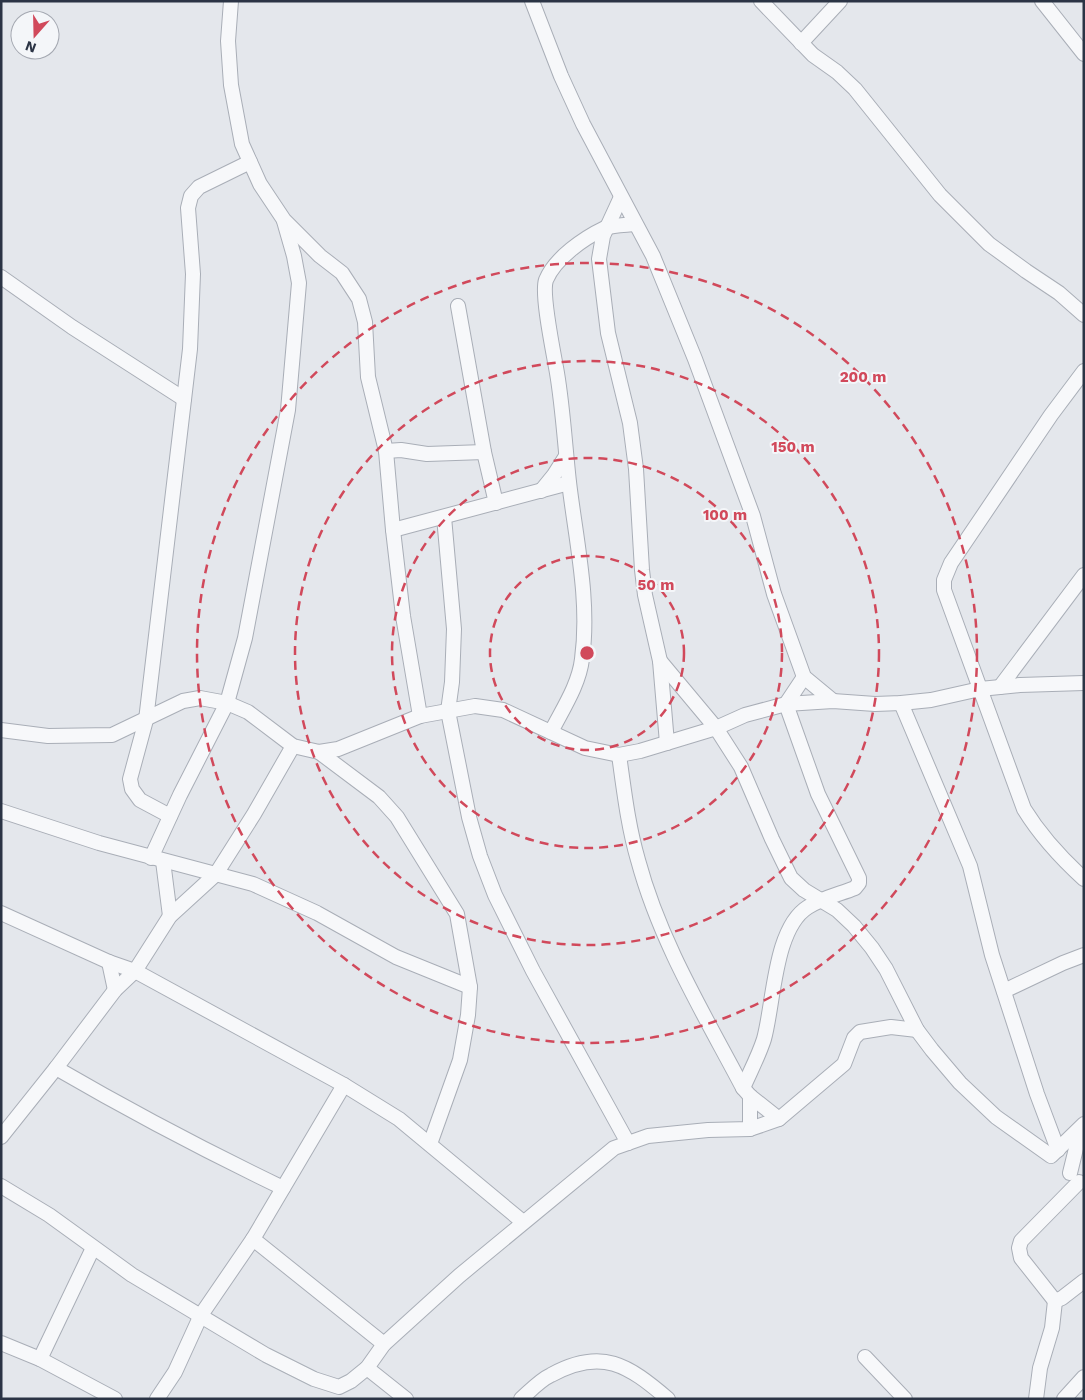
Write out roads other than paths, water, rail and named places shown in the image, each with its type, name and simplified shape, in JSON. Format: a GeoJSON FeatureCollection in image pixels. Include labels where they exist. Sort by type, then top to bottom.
{"type":"FeatureCollection","features":[{"type":"Feature","properties":{"kind":"street"},"geometry":{"type":"LineString","coordinates":[[230,1],[228,41],[231,86],[242,144],[260,184],[284,220],[320,256],[342,273],[360,299],[366,322],[368,378],[386,451],[403,616],[420,716]]}},
{"type":"Feature","properties":{"kind":"street"},"geometry":{"type":"LineString","coordinates":[[532,1],[561,76],[583,124],[656,264],[750,507],[774,594],[804,677],[833,701]]}},
{"type":"Feature","properties":{"kind":"street"},"geometry":{"type":"LineString","coordinates":[[761,1],[813,55],[837,72],[855,90],[940,195],[989,244],[1059,293],[1084,315]]}},
{"type":"Feature","properties":{"kind":"street"},"geometry":{"type":"LineString","coordinates":[[801,43],[840,1]]}},
{"type":"Feature","properties":{"kind":"street"},"geometry":{"type":"LineString","coordinates":[[1042,1],[1084,54]]}},
{"type":"Feature","properties":{"kind":"street"},"geometry":{"type":"LineString","coordinates":[[170,816],[140,800],[132,789],[130,779],[146,720],[190,349],[193,274],[188,208],[191,196],[199,187],[250,162]]}},
{"type":"Feature","properties":{"kind":"street"},"geometry":{"type":"LineString","coordinates":[[621,197],[606,228],[599,259],[608,333],[630,423],[636,469],[642,570],[645,595],[660,661],[667,742]]}},
{"type":"Feature","properties":{"kind":"street"},"geometry":{"type":"LineString","coordinates":[[170,916],[157,860],[170,816],[227,703],[245,638],[288,410],[299,283],[284,220]]}},
{"type":"Feature","properties":{"kind":"street"},"geometry":{"type":"LineString","coordinates":[[551,732],[573,689],[582,661],[584,620],[580,554],[569,483],[560,390],[546,305],[545,282],[554,266],[568,252],[606,228],[635,224]]}},
{"type":"Feature","properties":{"kind":"street"},"geometry":{"type":"LineString","coordinates":[[1,277],[72,327],[184,399]]}},
{"type":"Feature","properties":{"kind":"street"},"geometry":{"type":"LineString","coordinates":[[458,306],[484,452],[496,502]]}},
{"type":"Feature","properties":{"kind":"street"},"geometry":{"type":"LineString","coordinates":[[1084,371],[1051,415],[946,573],[944,580],[944,590],[1024,809],[1032,822],[1064,861],[1084,879]]}},
{"type":"Feature","properties":{"kind":"street"},"geometry":{"type":"LineString","coordinates":[[386,451],[401,450],[427,454],[484,452]]}},
{"type":"Feature","properties":{"kind":"street"},"geometry":{"type":"LineString","coordinates":[[541,491],[566,456]]}},
{"type":"Feature","properties":{"kind":"street"},"geometry":{"type":"LineString","coordinates":[[393,530],[569,483]]}},
{"type":"Feature","properties":{"kind":"street"},"geometry":{"type":"LineString","coordinates":[[444,516],[454,629],[452,682],[448,711],[469,817],[480,856],[495,895],[564,1029],[628,1143]]}},
{"type":"Feature","properties":{"kind":"street"},"geometry":{"type":"LineString","coordinates":[[1000,687],[1084,576]]}},
{"type":"Feature","properties":{"kind":"street"},"geometry":{"type":"LineString","coordinates":[[660,661],[716,728],[741,767],[791,878],[804,890],[837,910],[854,926],[886,969],[917,1030],[960,1083],[996,1117],[1054,1153],[1077,1180]]}},
{"type":"Feature","properties":{"kind":"street"},"geometry":{"type":"LineString","coordinates":[[786,704],[804,677]]}},
{"type":"Feature","properties":{"kind":"street"},"geometry":{"type":"LineString","coordinates":[[1,730],[48,736],[112,735],[183,701],[200,698],[227,703],[248,712],[293,746],[319,752],[338,750],[420,716],[475,706],[503,710],[586,748],[619,755],[640,752],[716,728],[745,715],[786,704],[833,701],[875,704],[901,703],[930,700],[980,688],[1084,684]]}},
{"type":"Feature","properties":{"kind":"street"},"geometry":{"type":"LineString","coordinates":[[901,703],[970,866],[992,955],[1054,1153]]}},
{"type":"Feature","properties":{"kind":"street"},"geometry":{"type":"LineString","coordinates":[[750,1129],[746,1092],[763,1040],[778,961],[787,935],[796,918],[808,907],[855,888],[859,884],[859,878],[818,794],[786,704]]}},
{"type":"Feature","properties":{"kind":"street"},"geometry":{"type":"LineString","coordinates":[[1,1137],[115,990],[135,971],[170,916],[216,874],[254,814],[293,746]]}},
{"type":"Feature","properties":{"kind":"street"},"geometry":{"type":"LineString","coordinates":[[319,752],[379,797],[397,817],[457,914],[470,987],[468,1015],[460,1060],[430,1144]]}},
{"type":"Feature","properties":{"kind":"street"},"geometry":{"type":"LineString","coordinates":[[619,755],[628,819],[638,860],[670,950],[700,1011],[746,1092],[779,1119]]}},
{"type":"Feature","properties":{"kind":"street"},"geometry":{"type":"LineString","coordinates":[[1,811],[157,860],[216,874],[262,888],[316,913],[396,957],[470,987]]}},
{"type":"Feature","properties":{"kind":"street"},"geometry":{"type":"LineString","coordinates":[[1,913],[109,962],[135,971],[344,1085],[399,1119],[523,1222]]}},
{"type":"Feature","properties":{"kind":"street"},"geometry":{"type":"LineString","coordinates":[[1004,990],[1084,955]]}},
{"type":"Feature","properties":{"kind":"street"},"geometry":{"type":"LineString","coordinates":[[109,962],[115,990]]}},
{"type":"Feature","properties":{"kind":"street"},"geometry":{"type":"LineString","coordinates":[[890,1027],[906,1010]]}},
{"type":"Feature","properties":{"kind":"street"},"geometry":{"type":"LineString","coordinates":[[1,1186],[48,1215],[132,1275],[266,1355],[314,1379],[339,1387],[351,1381],[366,1368],[384,1344],[460,1276],[614,1148],[648,1136],[708,1130],[750,1129],[779,1119],[844,1064],[854,1038],[860,1032],[890,1027],[917,1030]]}},
{"type":"Feature","properties":{"kind":"street"},"geometry":{"type":"LineString","coordinates":[[56,1068],[122,1107],[282,1188]]}},
{"type":"Feature","properties":{"kind":"street"},"geometry":{"type":"LineString","coordinates":[[157,1399],[175,1372],[201,1315],[254,1239],[282,1188],[344,1085]]}},
{"type":"Feature","properties":{"kind":"street"},"geometry":{"type":"LineString","coordinates":[[1054,1153],[1082,1125]]}},
{"type":"Feature","properties":{"kind":"street"},"geometry":{"type":"LineString","coordinates":[[1036,1399],[1040,1368],[1052,1328],[1055,1301],[1021,1258],[1019,1248],[1021,1241],[1077,1180],[1082,1125]]}},
{"type":"Feature","properties":{"kind":"street"},"geometry":{"type":"LineString","coordinates":[[254,1239],[384,1344]]}},
{"type":"Feature","properties":{"kind":"street"},"geometry":{"type":"LineString","coordinates":[[40,1359],[93,1248]]}},
{"type":"Feature","properties":{"kind":"street"},"geometry":{"type":"LineString","coordinates":[[1055,1301],[1062,1298],[1084,1280]]}},
{"type":"Feature","properties":{"kind":"street"},"geometry":{"type":"LineString","coordinates":[[1,1343],[40,1359],[116,1399]]}},
{"type":"Feature","properties":{"kind":"street"},"geometry":{"type":"LineString","coordinates":[[865,1357],[905,1399]]}},
{"type":"Feature","properties":{"kind":"street"},"geometry":{"type":"LineString","coordinates":[[521,1399],[550,1375],[582,1362],[601,1361],[619,1364],[668,1399]]}},
{"type":"Feature","properties":{"kind":"street"},"geometry":{"type":"LineString","coordinates":[[366,1368],[406,1399]]}},
{"type":"Feature","properties":{"kind":"street"},"geometry":{"type":"LineString","coordinates":[[1064,1399],[1084,1377]]}}]}
